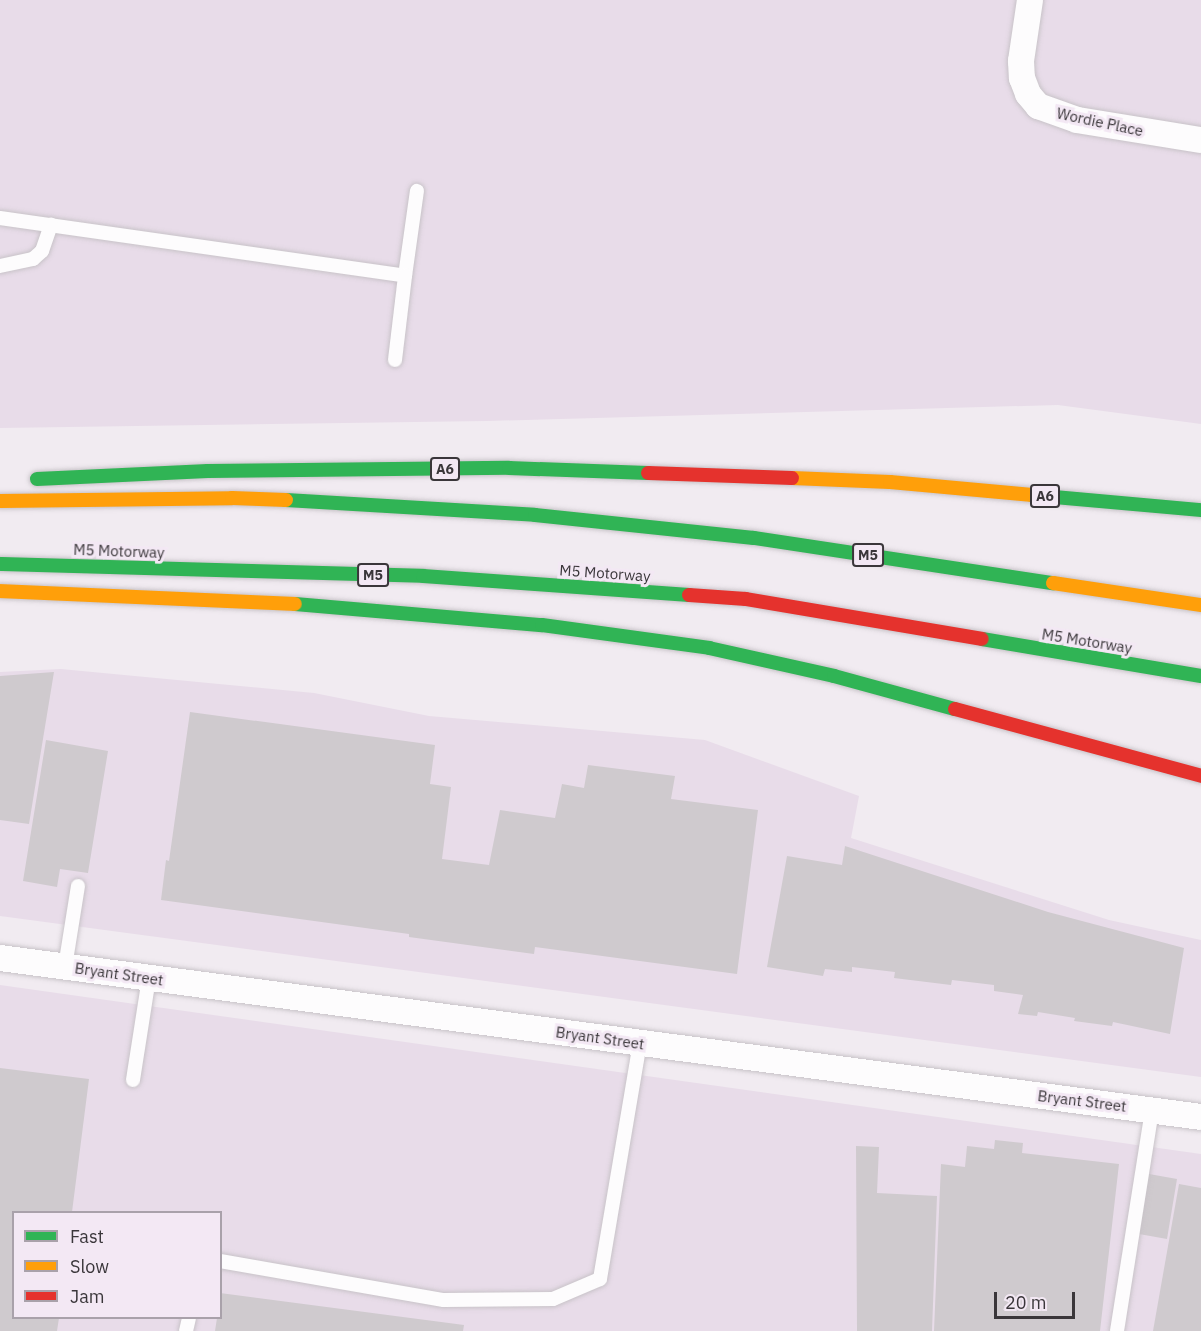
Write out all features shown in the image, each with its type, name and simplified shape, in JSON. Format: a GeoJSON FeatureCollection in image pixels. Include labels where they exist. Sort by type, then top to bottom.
{"type":"FeatureCollection","features":[{"type":"Feature","properties":{"kind":"highway","name":"A6"},"geometry":{"type":"LineString","coordinates":[[18,482],[208,471],[509,468],[890,482],[1201,510]]}},
{"type":"Feature","properties":{"kind":"highway","name":"M5"},"geometry":{"type":"LineString","coordinates":[[0,501],[231,498],[417,506],[534,514],[754,538],[1201,605]]}},
{"type":"Feature","properties":{"kind":"highway","name":"M5 Motorway"},"geometry":{"type":"LineString","coordinates":[[0,564],[423,576],[746,599],[953,636],[1201,676]]}},
{"type":"Feature","properties":{"kind":"highway","name":"M5"},"geometry":{"type":"LineString","coordinates":[[0,591],[340,606],[530,624],[709,648],[834,676],[1201,776]]}},
{"type":"Feature","properties":{"kind":"street","name":"Wordie Place"},"geometry":{"type":"LineString","coordinates":[[1030,0],[1022,51],[1022,78],[1028,94],[1038,106],[1077,120],[1201,140]]}},
{"type":"Feature","properties":{"kind":"street","name":"Bryant Street"},"geometry":{"type":"LineString","coordinates":[[0,958],[1201,1117]]}},
{"type":"Feature","properties":{"kind":"lane"},"geometry":{"type":"LineString","coordinates":[[395,360],[417,191]]}},
{"type":"Feature","properties":{"kind":"lane"},"geometry":{"type":"LineString","coordinates":[[0,218],[405,276]]}},
{"type":"Feature","properties":{"kind":"lane"},"geometry":{"type":"LineString","coordinates":[[0,266],[33,259],[42,251],[51,225]]}},
{"type":"Feature","properties":{"kind":"lane"},"geometry":{"type":"LineString","coordinates":[[65,967],[78,886]]}},
{"type":"Feature","properties":{"kind":"lane"},"geometry":{"type":"LineString","coordinates":[[133,1080],[149,978]]}},
{"type":"Feature","properties":{"kind":"lane"},"geometry":{"type":"LineString","coordinates":[[222,1261],[444,1300],[554,1299],[600,1279],[640,1043]]}},
{"type":"Feature","properties":{"kind":"lane"},"geometry":{"type":"LineString","coordinates":[[1117,1331],[1152,1110]]}},
{"type":"Feature","properties":{"kind":"shaded area"},"geometry":{"type":"Polygon","coordinates":[[[0,0],[1201,0],[1201,424],[1058,405],[487,421],[0,428],[0,0]]]}},
{"type":"Feature","properties":{"kind":"shaded area"},"geometry":{"type":"Polygon","coordinates":[[[61,669],[314,693],[429,716],[705,740],[859,796],[851,838],[1109,920],[1201,940],[1201,1077],[0,916],[0,672],[61,669]]]}},
{"type":"Feature","properties":{"kind":"shaded area"},"geometry":{"type":"Polygon","coordinates":[[[0,985],[1201,1154],[1201,1331],[0,1331],[0,985]]]}},
{"type":"Feature","properties":{"kind":"building"},"geometry":{"type":"Polygon","coordinates":[[[54,672],[29,824],[0,820],[0,676],[54,672]]]}},
{"type":"Feature","properties":{"kind":"building"},"geometry":{"type":"Polygon","coordinates":[[[190,712],[435,745],[430,784],[451,787],[442,859],[489,865],[500,810],[555,818],[562,784],[584,788],[588,765],[675,776],[671,799],[758,810],[737,974],[535,947],[534,954],[409,937],[409,934],[161,900],[166,860],[169,861],[190,712]]]}},
{"type":"Feature","properties":{"kind":"building"},"geometry":{"type":"Polygon","coordinates":[[[46,740],[108,751],[88,873],[60,869],[57,887],[23,881],[46,740]]]}},
{"type":"Feature","properties":{"kind":"building"},"geometry":{"type":"Polygon","coordinates":[[[845,846],[1048,912],[1184,948],[1170,1034],[1113,1022],[1112,1026],[1074,1021],[1075,1018],[1038,1012],[1037,1016],[1018,1014],[1023,995],[994,991],[994,985],[952,980],[951,985],[894,978],[895,972],[852,967],[852,972],[825,969],[823,976],[767,967],[787,856],[842,865],[845,846]]]}},
{"type":"Feature","properties":{"kind":"building"},"geometry":{"type":"Polygon","coordinates":[[[0,1068],[89,1079],[72,1211],[12,1211],[12,1319],[59,1319],[57,1331],[0,1331],[0,1068]]]}},
{"type":"Feature","properties":{"kind":"building"},"geometry":{"type":"Polygon","coordinates":[[[995,1140],[1023,1143],[1022,1153],[1119,1164],[1100,1331],[934,1331],[941,1164],[965,1167],[967,1146],[994,1149],[995,1140]]]}},
{"type":"Feature","properties":{"kind":"building"},"geometry":{"type":"Polygon","coordinates":[[[856,1146],[879,1147],[877,1193],[937,1196],[932,1331],[857,1331],[856,1146]]]}},
{"type":"Feature","properties":{"kind":"building"},"geometry":{"type":"Polygon","coordinates":[[[1149,1174],[1177,1179],[1167,1239],[1139,1234],[1149,1174]]]}},
{"type":"Feature","properties":{"kind":"building"},"geometry":{"type":"Polygon","coordinates":[[[1179,1184],[1201,1188],[1201,1331],[1153,1331],[1179,1184]]]}},
{"type":"Feature","properties":{"kind":"building"},"geometry":{"type":"Polygon","coordinates":[[[222,1293],[464,1325],[463,1331],[215,1331],[217,1319],[222,1319],[222,1293]]]}},
{"type":"Feature","properties":{"kind":"traffic: fast"},"geometry":{"type":"LineString","coordinates":[[37,479],[208,471],[509,468],[648,473]]}},
{"type":"Feature","properties":{"kind":"traffic: fast"},"geometry":{"type":"LineString","coordinates":[[1032,495],[1201,510]]}},
{"type":"Feature","properties":{"kind":"traffic: fast"},"geometry":{"type":"LineString","coordinates":[[286,500],[535,515],[754,538],[1053,583]]}},
{"type":"Feature","properties":{"kind":"traffic: fast"},"geometry":{"type":"LineString","coordinates":[[0,564],[423,576],[689,595]]}},
{"type":"Feature","properties":{"kind":"traffic: fast"},"geometry":{"type":"LineString","coordinates":[[295,604],[542,625],[709,648],[834,676],[955,709]]}},
{"type":"Feature","properties":{"kind":"traffic: fast"},"geometry":{"type":"LineString","coordinates":[[982,639],[1201,676]]}},
{"type":"Feature","properties":{"kind":"traffic: slow"},"geometry":{"type":"LineString","coordinates":[[792,478],[890,482],[1032,495]]}},
{"type":"Feature","properties":{"kind":"traffic: slow"},"geometry":{"type":"LineString","coordinates":[[0,501],[232,498],[286,500]]}},
{"type":"Feature","properties":{"kind":"traffic: slow"},"geometry":{"type":"LineString","coordinates":[[1053,583],[1201,605]]}},
{"type":"Feature","properties":{"kind":"traffic: slow"},"geometry":{"type":"LineString","coordinates":[[0,591],[295,604]]}},
{"type":"Feature","properties":{"kind":"traffic: jam"},"geometry":{"type":"LineString","coordinates":[[648,473],[792,478]]}},
{"type":"Feature","properties":{"kind":"traffic: jam"},"geometry":{"type":"LineString","coordinates":[[689,595],[746,599],[982,639]]}},
{"type":"Feature","properties":{"kind":"traffic: jam"},"geometry":{"type":"LineString","coordinates":[[955,709],[1201,776]]}}]}
